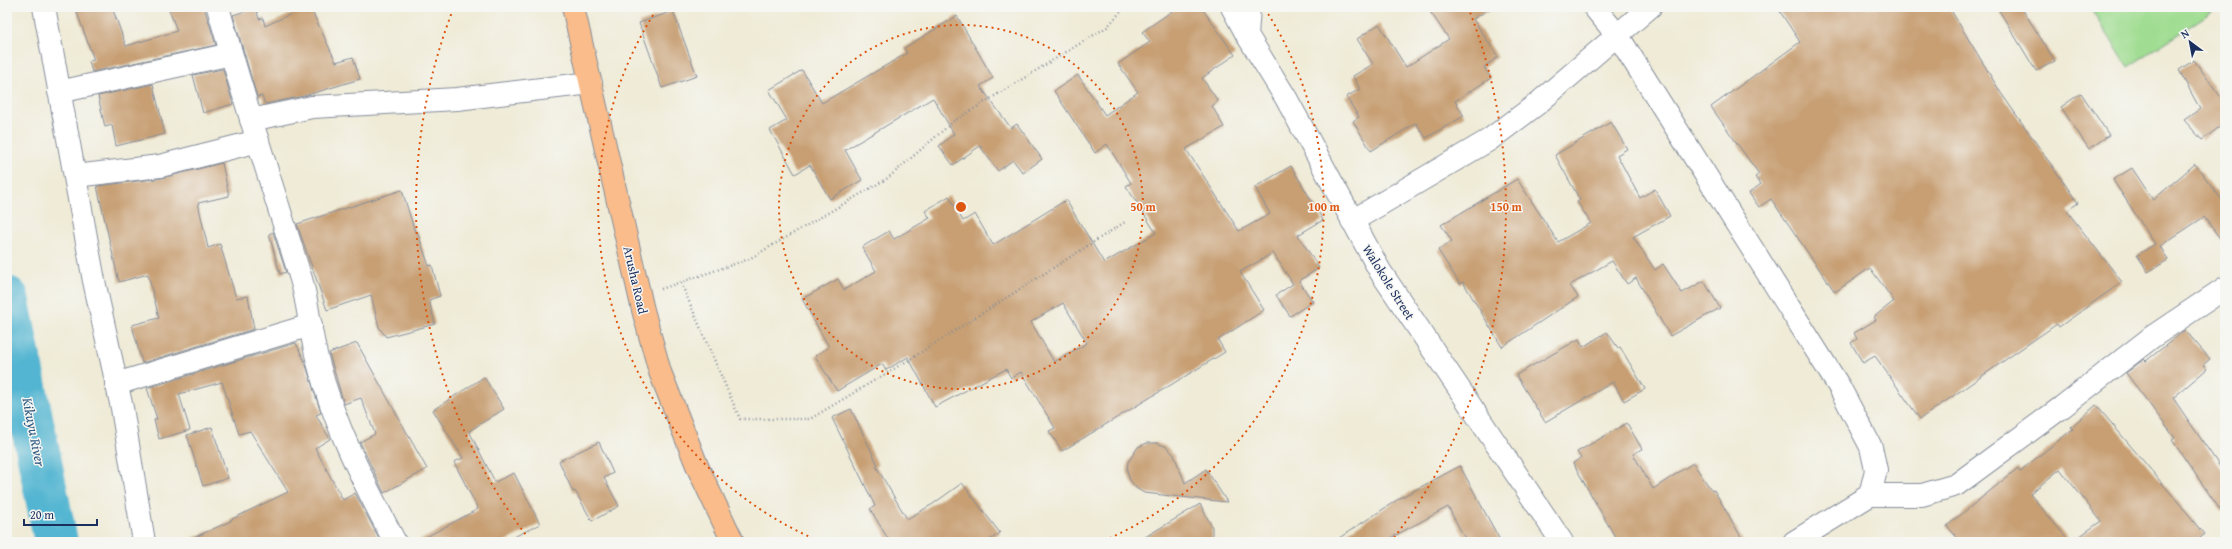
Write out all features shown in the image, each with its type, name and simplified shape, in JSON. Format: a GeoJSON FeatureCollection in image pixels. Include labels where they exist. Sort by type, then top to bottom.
{"type":"FeatureCollection","features":[{"type":"Feature","properties":{"kind":"highway","name":"Arusha Road"},"geometry":{"type":"LineString","coordinates":[[573,7],[592,83],[640,297],[660,372],[698,468],[729,540]]}},
{"type":"Feature","properties":{"kind":"street"},"geometry":{"type":"LineString","coordinates":[[44,7],[75,176],[116,384],[144,542]]}},
{"type":"Feature","properties":{"kind":"street"},"geometry":{"type":"LineString","coordinates":[[218,7],[251,120],[308,303],[318,361],[340,429],[374,502],[396,542]]}},
{"type":"Feature","properties":{"kind":"street","name":"Walokole Street"},"geometry":{"type":"LineString","coordinates":[[1232,7],[1247,35],[1286,98],[1380,271],[1562,542]]}},
{"type":"Feature","properties":{"kind":"street"},"geometry":{"type":"LineString","coordinates":[[1247,35],[1249,7]]}},
{"type":"Feature","properties":{"kind":"street"},"geometry":{"type":"LineString","coordinates":[[1594,7],[1618,36],[1840,388],[1871,447],[1876,470],[1870,495]]}},
{"type":"Feature","properties":{"kind":"street"},"geometry":{"type":"LineString","coordinates":[[1352,221],[1489,140],[1537,104],[1650,7]]}},
{"type":"Feature","properties":{"kind":"street"},"geometry":{"type":"LineString","coordinates":[[59,92],[231,54]]}},
{"type":"Feature","properties":{"kind":"street"},"geometry":{"type":"LineString","coordinates":[[251,120],[312,107],[457,99],[592,83]]}},
{"type":"Feature","properties":{"kind":"street"},"geometry":{"type":"LineString","coordinates":[[75,176],[160,166],[258,141]]}},
{"type":"Feature","properties":{"kind":"street"},"geometry":{"type":"LineString","coordinates":[[1794,542],[1870,495],[1922,495],[1956,485],[2152,338],[2225,288]]}},
{"type":"Feature","properties":{"kind":"street"},"geometry":{"type":"LineString","coordinates":[[116,384],[311,325]]}},
{"type":"Feature","properties":{"kind":"path"},"geometry":{"type":"LineString","coordinates":[[640,297],[749,260],[888,178],[954,121],[1107,27],[1125,7]]}},
{"type":"Feature","properties":{"kind":"path"},"geometry":{"type":"LineString","coordinates":[[681,283],[740,419],[810,419],[912,358],[1125,222]]}},
{"type":"Feature","properties":{"kind":"green space"},"geometry":{"type":"Polygon","coordinates":[[[2090,7],[2219,7],[2128,67],[2090,7]]]}},
{"type":"Feature","properties":{"kind":"building"},"geometry":{"type":"Polygon","coordinates":[[[75,7],[112,7],[126,46],[177,31],[168,7],[204,7],[216,45],[92,72],[89,61],[94,60],[75,7]]]}},
{"type":"Feature","properties":{"kind":"building"},"geometry":{"type":"Polygon","coordinates":[[[306,7],[310,7],[336,62],[353,57],[360,79],[304,96],[265,104],[262,96],[257,97],[233,15],[256,8],[259,19],[263,18],[265,26],[306,7]]]}},
{"type":"Feature","properties":{"kind":"building"},"geometry":{"type":"Polygon","coordinates":[[[1178,7],[1201,7],[1235,55],[1202,78],[1218,101],[1212,106],[1224,127],[1186,149],[1239,231],[1270,214],[1255,187],[1291,166],[1323,220],[1298,235],[1319,268],[1299,281],[1313,302],[1290,316],[1276,295],[1293,284],[1273,253],[1240,272],[1264,310],[1218,340],[1225,352],[1062,451],[1049,431],[1055,428],[1021,372],[1011,378],[1006,369],[935,407],[908,357],[886,370],[882,364],[837,391],[815,356],[829,347],[802,299],[838,279],[844,290],[876,271],[862,247],[889,231],[894,239],[930,218],[925,211],[949,196],[963,221],[975,214],[993,245],[1066,200],[1104,263],[1156,233],[1126,186],[1131,183],[1107,144],[1095,153],[1054,91],[1078,75],[1105,115],[1138,92],[1118,64],[1150,42],[1142,32],[1178,7]],[[1063,303],[1031,322],[1054,362],[1087,343],[1063,303]]]}},
{"type":"Feature","properties":{"kind":"building"},"geometry":{"type":"Polygon","coordinates":[[[1427,7],[1493,7],[1473,19],[1498,57],[1484,67],[1491,78],[1455,101],[1464,116],[1426,138],[1416,123],[1371,151],[1353,121],[1359,117],[1346,97],[1360,89],[1353,76],[1373,64],[1357,39],[1379,24],[1406,67],[1449,39],[1427,7]]]}},
{"type":"Feature","properties":{"kind":"building"},"geometry":{"type":"Polygon","coordinates":[[[1777,7],[1949,7],[2001,93],[2078,203],[2067,211],[2122,282],[2059,327],[2057,324],[1920,419],[1875,356],[1863,363],[1851,343],[1857,339],[1854,333],[1876,320],[1874,317],[1894,301],[1870,268],[1835,292],[1771,199],[1759,207],[1749,193],[1761,184],[1755,177],[1759,174],[1711,107],[1800,42],[1777,7]]]}},
{"type":"Feature","properties":{"kind":"building"},"geometry":{"type":"Polygon","coordinates":[[[1997,7],[2021,7],[2055,61],[2036,71],[1997,7]]]}},
{"type":"Feature","properties":{"kind":"building"},"geometry":{"type":"Polygon","coordinates":[[[673,11],[697,76],[662,88],[639,23],[673,11]]]}},
{"type":"Feature","properties":{"kind":"building"},"geometry":{"type":"Polygon","coordinates":[[[957,16],[993,78],[980,86],[1011,128],[1017,124],[1042,159],[1023,173],[1013,160],[998,171],[980,146],[953,165],[939,146],[954,134],[933,98],[845,150],[862,180],[830,199],[810,165],[795,174],[770,130],[787,120],[769,90],[802,70],[822,103],[907,53],[904,48],[957,16]]]}},
{"type":"Feature","properties":{"kind":"building"},"geometry":{"type":"Polygon","coordinates":[[[2194,60],[2225,103],[2225,123],[2202,140],[2184,120],[2200,109],[2179,70],[2194,60]]]}},
{"type":"Feature","properties":{"kind":"building"},"geometry":{"type":"Polygon","coordinates":[[[223,69],[233,104],[203,113],[193,75],[223,69]]]}},
{"type":"Feature","properties":{"kind":"building"},"geometry":{"type":"Polygon","coordinates":[[[153,84],[165,134],[116,146],[112,125],[105,127],[98,96],[153,84]]]}},
{"type":"Feature","properties":{"kind":"building"},"geometry":{"type":"Polygon","coordinates":[[[2081,93],[2109,135],[2089,149],[2061,107],[2081,93]]]}},
{"type":"Feature","properties":{"kind":"building"},"geometry":{"type":"Polygon","coordinates":[[[1611,122],[1627,149],[1617,155],[1640,198],[1655,189],[1670,216],[1633,237],[1655,270],[1663,264],[1682,293],[1704,281],[1720,308],[1670,336],[1636,278],[1627,284],[1612,261],[1570,285],[1578,297],[1502,347],[1463,282],[1460,284],[1438,250],[1452,241],[1441,225],[1517,179],[1558,242],[1591,223],[1577,202],[1580,200],[1555,155],[1611,122]]]}},
{"type":"Feature","properties":{"kind":"building"},"geometry":{"type":"Polygon","coordinates":[[[222,163],[229,196],[198,203],[208,248],[220,244],[236,298],[248,296],[254,329],[142,363],[132,325],[159,318],[148,274],[119,282],[97,186],[162,178],[222,163]]]}},
{"type":"Feature","properties":{"kind":"building"},"geometry":{"type":"Polygon","coordinates":[[[2195,164],[2225,204],[2225,245],[2204,217],[2160,246],[2168,260],[2148,272],[2137,255],[2155,244],[2113,180],[2132,168],[2153,200],[2195,164]]]}},
{"type":"Feature","properties":{"kind":"building"},"geometry":{"type":"Polygon","coordinates":[[[402,190],[415,232],[417,231],[429,266],[432,265],[440,296],[429,300],[435,324],[386,337],[379,327],[371,295],[327,310],[297,224],[402,190]]]}},
{"type":"Feature","properties":{"kind":"building"},"geometry":{"type":"Polygon","coordinates":[[[273,232],[286,272],[280,274],[269,234],[273,232]]]}},
{"type":"Feature","properties":{"kind":"building"},"geometry":{"type":"Polygon","coordinates":[[[2185,330],[2210,359],[2203,365],[2207,369],[2173,398],[2225,474],[2225,517],[2172,440],[2175,438],[2126,373],[2144,359],[2146,361],[2185,330]]]}},
{"type":"Feature","properties":{"kind":"building"},"geometry":{"type":"Polygon","coordinates":[[[1607,332],[1618,348],[1620,347],[1645,389],[1624,401],[1613,382],[1545,422],[1516,375],[1579,339],[1583,347],[1607,332]]]}},
{"type":"Feature","properties":{"kind":"building"},"geometry":{"type":"Polygon","coordinates":[[[296,343],[305,362],[321,413],[316,415],[330,439],[315,448],[343,500],[355,493],[381,542],[184,542],[231,521],[230,520],[288,492],[250,431],[239,434],[222,382],[179,394],[190,430],[159,439],[154,420],[157,419],[147,388],[296,343]]]}},
{"type":"Feature","properties":{"kind":"building"},"geometry":{"type":"Polygon","coordinates":[[[357,343],[427,469],[384,493],[360,442],[375,434],[361,398],[344,404],[329,353],[357,343]]]}},
{"type":"Feature","properties":{"kind":"building"},"geometry":{"type":"Polygon","coordinates":[[[484,377],[504,409],[469,431],[495,482],[514,473],[540,524],[504,542],[417,542],[478,509],[454,462],[463,458],[433,410],[484,377]]]}},
{"type":"Feature","properties":{"kind":"building"},"geometry":{"type":"Polygon","coordinates":[[[2096,405],[2205,534],[2195,542],[2072,542],[2101,521],[2060,469],[2030,494],[2070,542],[1961,542],[1947,526],[2018,468],[2020,471],[2073,429],[2071,427],[2096,405]]]}},
{"type":"Feature","properties":{"kind":"building"},"geometry":{"type":"Polygon","coordinates":[[[851,409],[878,465],[876,466],[907,519],[933,504],[962,483],[1000,533],[987,542],[890,542],[870,509],[875,506],[832,418],[851,409]]]}},
{"type":"Feature","properties":{"kind":"building"},"geometry":{"type":"Polygon","coordinates":[[[1627,423],[1642,449],[1633,454],[1653,489],[1693,463],[1712,491],[1714,490],[1744,542],[1618,542],[1573,463],[1581,458],[1577,452],[1627,423]]]}},
{"type":"Feature","properties":{"kind":"building"},"geometry":{"type":"Polygon","coordinates":[[[212,427],[228,478],[203,486],[187,435],[212,427]]]}},
{"type":"Feature","properties":{"kind":"building"},"geometry":{"type":"Polygon","coordinates":[[[599,442],[613,473],[604,478],[619,506],[592,521],[575,491],[573,492],[559,461],[599,442]]]}},
{"type":"Feature","properties":{"kind":"building"},"geometry":{"type":"Polygon","coordinates":[[[1147,443],[1157,443],[1167,447],[1174,455],[1185,483],[1206,469],[1227,502],[1144,493],[1136,488],[1130,480],[1127,471],[1128,462],[1138,447],[1147,443]]]}},
{"type":"Feature","properties":{"kind":"building"},"geometry":{"type":"Polygon","coordinates":[[[1460,466],[1501,542],[1467,542],[1448,507],[1383,542],[1333,542],[1400,498],[1460,466]]]}},
{"type":"Feature","properties":{"kind":"building"},"geometry":{"type":"Polygon","coordinates":[[[1200,504],[1212,527],[1212,542],[1137,542],[1200,504]]]}},
{"type":"Feature","properties":{"kind":"waterway","name":"Kikuyu River"},"geometry":{"type":"LineString","coordinates":[[7,298],[56,542]]}}]}
